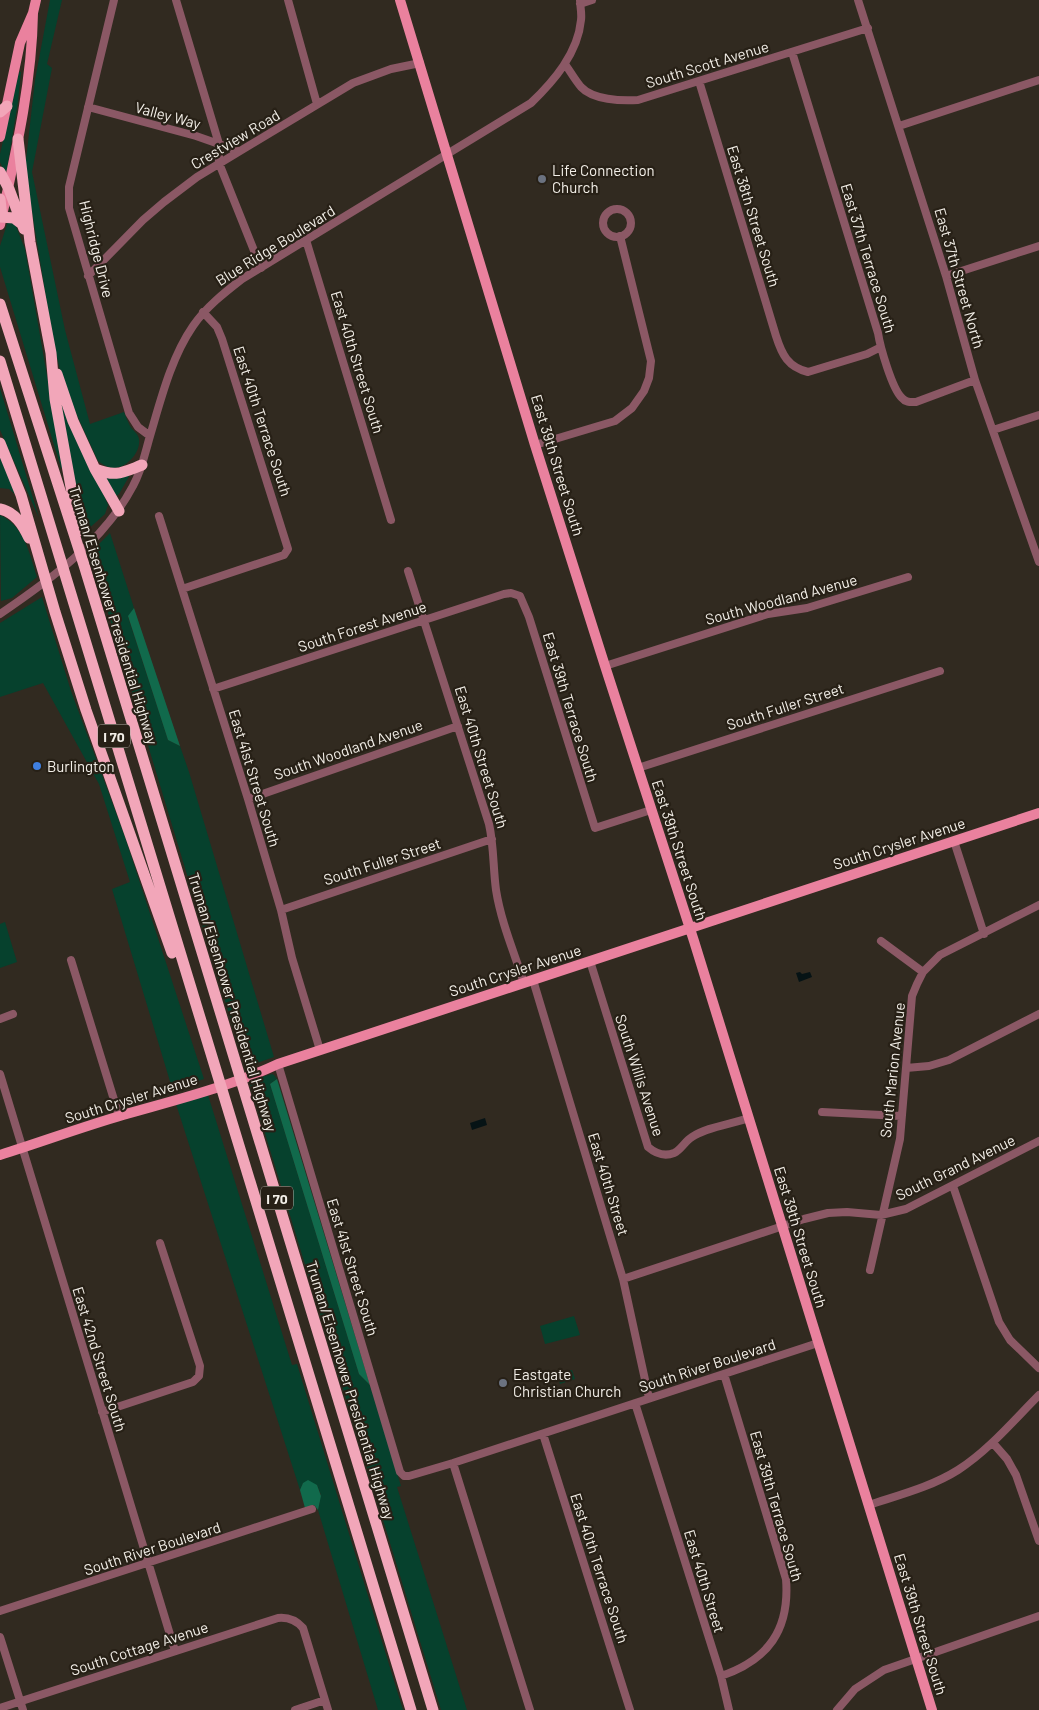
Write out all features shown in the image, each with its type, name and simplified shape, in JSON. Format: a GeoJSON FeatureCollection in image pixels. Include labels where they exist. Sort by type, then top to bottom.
{"type":"FeatureCollection","features":[{"type":"Feature","properties":{"kind":"highway"},"geometry":{"type":"LineString","coordinates":[[18,139],[30,242],[51,353],[55,399],[84,565]]}},
{"type":"Feature","properties":{"kind":"highway"},"geometry":{"type":"LineString","coordinates":[[0,172],[9,189],[30,242]]}},
{"type":"Feature","properties":{"kind":"highway"},"geometry":{"type":"LineString","coordinates":[[0,199],[1,219],[14,218],[22,224]]}},
{"type":"Feature","properties":{"kind":"highway","name":"Truman/Eisenhower Presidential Highway"},"geometry":{"type":"LineString","coordinates":[[1,306],[84,565],[433,1710]]}},
{"type":"Feature","properties":{"kind":"highway"},"geometry":{"type":"LineString","coordinates":[[51,353],[73,421],[95,469],[119,510]]}},
{"type":"Feature","properties":{"kind":"highway","name":"I 70"},"geometry":{"type":"LineString","coordinates":[[0,361],[411,1710]]}},
{"type":"Feature","properties":{"kind":"highway"},"geometry":{"type":"LineString","coordinates":[[0,443],[21,494],[39,553],[40,563]]}},
{"type":"Feature","properties":{"kind":"highway"},"geometry":{"type":"LineString","coordinates":[[95,469],[116,475],[142,465]]}},
{"type":"Feature","properties":{"kind":"highway"},"geometry":{"type":"LineString","coordinates":[[0,509],[8,511],[24,528],[40,563],[86,710],[209,1052]]}},
{"type":"Feature","properties":{"kind":"main road"},"geometry":{"type":"LineString","coordinates":[[0,137],[4,109],[20,43],[33,13],[36,0]]}},
{"type":"Feature","properties":{"kind":"main road","name":"East 39th Street South"},"geometry":{"type":"LineString","coordinates":[[400,0],[535,445],[690,928],[932,1710]]}},
{"type":"Feature","properties":{"kind":"main road"},"geometry":{"type":"LineString","coordinates":[[1,219],[9,189],[18,139],[32,45],[33,13]]}},
{"type":"Feature","properties":{"kind":"main road","name":"South Crysler Avenue"},"geometry":{"type":"LineString","coordinates":[[0,1155],[119,1116],[196,1094],[320,1050],[1039,813]]}},
{"type":"Feature","properties":{"kind":"street","name":"Highridge Drive"},"geometry":{"type":"LineString","coordinates":[[114,0],[70,187],[69,208],[129,413],[138,427],[150,436]]}},
{"type":"Feature","properties":{"kind":"street"},"geometry":{"type":"LineString","coordinates":[[176,0],[219,144],[219,164],[261,268]]}},
{"type":"Feature","properties":{"kind":"street"},"geometry":{"type":"LineString","coordinates":[[288,0],[318,104]]}},
{"type":"Feature","properties":{"kind":"street"},"geometry":{"type":"LineString","coordinates":[[580,2],[592,0]]}},
{"type":"Feature","properties":{"kind":"street","name":"East 37th Street North"},"geometry":{"type":"LineString","coordinates":[[858,0],[946,276],[973,381],[1039,562]]}},
{"type":"Feature","properties":{"kind":"street","name":"Blue Ridge Boulevard"},"geometry":{"type":"LineString","coordinates":[[0,614],[38,588],[70,562],[119,510],[134,485],[142,465],[180,348],[192,326],[203,312],[242,279],[531,103],[549,86],[565,64],[574,45],[582,18],[580,2]]}},
{"type":"Feature","properties":{"kind":"street","name":"South Scott Avenue"},"geometry":{"type":"LineString","coordinates":[[565,64],[582,88],[597,96],[612,100],[638,100],[868,28]]}},
{"type":"Feature","properties":{"kind":"street","name":"East 37th Terrace South"},"geometry":{"type":"LineString","coordinates":[[792,52],[896,392],[903,400],[916,402],[973,381]]}},
{"type":"Feature","properties":{"kind":"street","name":"Crestview Road"},"geometry":{"type":"LineString","coordinates":[[88,276],[143,220],[197,177],[364,78],[420,62]]}},
{"type":"Feature","properties":{"kind":"street"},"geometry":{"type":"LineString","coordinates":[[899,126],[1039,80]]}},
{"type":"Feature","properties":{"kind":"street","name":"East 38th Street South"},"geometry":{"type":"LineString","coordinates":[[699,81],[776,336],[785,358],[799,370],[808,372],[867,354],[881,347]]}},
{"type":"Feature","properties":{"kind":"street","name":"Valley Way"},"geometry":{"type":"LineString","coordinates":[[88,107],[196,136],[239,151]]}},
{"type":"Feature","properties":{"kind":"street"},"geometry":{"type":"LineString","coordinates":[[535,445],[615,420],[632,408],[640,397],[649,378],[651,361],[620,236]]}},
{"type":"Feature","properties":{"kind":"street","name":"East 40th Street South"},"geometry":{"type":"LineString","coordinates":[[306,240],[392,520]]}},
{"type":"Feature","properties":{"kind":"street"},"geometry":{"type":"LineString","coordinates":[[946,276],[1039,246]]}},
{"type":"Feature","properties":{"kind":"street","name":"East 40th Terrace South"},"geometry":{"type":"LineString","coordinates":[[182,589],[284,555],[288,549],[222,339],[217,327],[203,312]]}},
{"type":"Feature","properties":{"kind":"street"},"geometry":{"type":"LineString","coordinates":[[992,430],[1039,415]]}},
{"type":"Feature","properties":{"kind":"street","name":"East 41st Street South"},"geometry":{"type":"LineString","coordinates":[[159,516],[248,799],[281,910],[292,958],[320,1050]]}},
{"type":"Feature","properties":{"kind":"street","name":"East 40th Street South"},"geometry":{"type":"LineString","coordinates":[[408,571],[492,839],[500,910],[528,982]]}},
{"type":"Feature","properties":{"kind":"street","name":"South Woodland Avenue"},"geometry":{"type":"LineString","coordinates":[[605,666],[768,614],[807,608],[908,577]]}},
{"type":"Feature","properties":{"kind":"street","name":"South Forest Avenue"},"geometry":{"type":"LineString","coordinates":[[213,689],[504,594],[511,593],[520,596]]}},
{"type":"Feature","properties":{"kind":"street","name":"East 39th Terrace South"},"geometry":{"type":"LineString","coordinates":[[520,596],[529,617],[595,828],[651,810]]}},
{"type":"Feature","properties":{"kind":"street","name":"South Fuller Street"},"geometry":{"type":"LineString","coordinates":[[638,768],[940,671]]}},
{"type":"Feature","properties":{"kind":"street","name":"South Woodland Avenue"},"geometry":{"type":"LineString","coordinates":[[248,799],[458,726]]}},
{"type":"Feature","properties":{"kind":"street","name":"South Fuller Street"},"geometry":{"type":"LineString","coordinates":[[281,910],[492,839]]}},
{"type":"Feature","properties":{"kind":"street"},"geometry":{"type":"LineString","coordinates":[[954,841],[984,934]]}},
{"type":"Feature","properties":{"kind":"street","name":"South Marion Avenue"},"geometry":{"type":"LineString","coordinates":[[870,1270],[881,1215],[900,1139],[912,996],[916,984],[923,972],[940,955],[1039,905]]}},
{"type":"Feature","properties":{"kind":"street"},"geometry":{"type":"LineString","coordinates":[[881,941],[923,972]]}},
{"type":"Feature","properties":{"kind":"street"},"geometry":{"type":"LineString","coordinates":[[71,960],[119,1116]]}},
{"type":"Feature","properties":{"kind":"street","name":"South Willis Avenue"},"geometry":{"type":"LineString","coordinates":[[590,961],[648,1147],[655,1153],[662,1155],[674,1153],[696,1134],[749,1118]]}},
{"type":"Feature","properties":{"kind":"street","name":"East 40th Street"},"geometry":{"type":"LineString","coordinates":[[528,982],[623,1278],[649,1398]]}},
{"type":"Feature","properties":{"kind":"street"},"geometry":{"type":"LineString","coordinates":[[0,1019],[13,1014]]}},
{"type":"Feature","properties":{"kind":"street"},"geometry":{"type":"LineString","coordinates":[[906,1068],[929,1066],[949,1060],[1039,1014]]}},
{"type":"Feature","properties":{"kind":"street","name":"East 41st Street South"},"geometry":{"type":"LineString","coordinates":[[278,1064],[400,1472],[404,1476]]}},
{"type":"Feature","properties":{"kind":"street","name":"East 42nd Street South"},"geometry":{"type":"LineString","coordinates":[[0,1074],[175,1651]]}},
{"type":"Feature","properties":{"kind":"street"},"geometry":{"type":"LineString","coordinates":[[822,1112],[902,1116]]}},
{"type":"Feature","properties":{"kind":"street","name":"South Grand Avenue"},"geometry":{"type":"LineString","coordinates":[[623,1278],[828,1213],[847,1212],[881,1215],[906,1209],[1038,1144]]}},
{"type":"Feature","properties":{"kind":"street"},"geometry":{"type":"LineString","coordinates":[[953,1186],[998,1322],[1010,1340],[1039,1368]]}},
{"type":"Feature","properties":{"kind":"street"},"geometry":{"type":"LineString","coordinates":[[102,1412],[193,1382],[199,1376],[200,1366],[160,1243]]}},
{"type":"Feature","properties":{"kind":"street","name":"South River Boulevard"},"geometry":{"type":"LineString","coordinates":[[404,1476],[453,1463],[818,1343]]}},
{"type":"Feature","properties":{"kind":"street","name":"East 39th Terrace South"},"geometry":{"type":"LineString","coordinates":[[721,1676],[745,1666],[756,1659],[768,1647],[781,1625],[787,1596],[786,1579],[724,1374]]}},
{"type":"Feature","properties":{"kind":"street"},"geometry":{"type":"LineString","coordinates":[[869,1505],[940,1480],[973,1460],[993,1443],[1039,1394]]}},
{"type":"Feature","properties":{"kind":"street","name":"East 40th Street"},"geometry":{"type":"LineString","coordinates":[[635,1403],[721,1676],[729,1710]]}},
{"type":"Feature","properties":{"kind":"street","name":"East 40th Terrace South"},"geometry":{"type":"LineString","coordinates":[[543,1434],[630,1710]]}},
{"type":"Feature","properties":{"kind":"street"},"geometry":{"type":"LineString","coordinates":[[993,1443],[1007,1459],[1016,1475],[1039,1541]]}},
{"type":"Feature","properties":{"kind":"street"},"geometry":{"type":"LineString","coordinates":[[453,1463],[530,1710]]}},
{"type":"Feature","properties":{"kind":"street","name":"South River Boulevard"},"geometry":{"type":"LineString","coordinates":[[0,1611],[312,1509]]}},
{"type":"Feature","properties":{"kind":"street"},"geometry":{"type":"LineString","coordinates":[[837,1710],[855,1689],[872,1677],[895,1665],[1039,1616]]}},
{"type":"Feature","properties":{"kind":"street","name":"South Cottage Avenue"},"geometry":{"type":"LineString","coordinates":[[0,1708],[278,1618],[287,1618],[300,1625],[306,1636],[325,1700]]}},
{"type":"Feature","properties":{"kind":"street"},"geometry":{"type":"LineString","coordinates":[[0,1637],[23,1710]]}},
{"type":"Feature","properties":{"kind":"street"},"geometry":{"type":"LineString","coordinates":[[295,1710],[325,1700],[328,1710]]}},
{"type":"Feature","properties":{"kind":"green space"},"geometry":{"type":"Polygon","coordinates":[[[50,0],[62,0],[47,64],[52,68],[32,172],[65,330],[90,424],[124,412],[130,426],[139,439],[138,450],[132,459],[117,468],[108,467],[98,461],[69,398],[60,370],[53,340],[25,169],[35,80],[50,0]]]}},
{"type":"Feature","properties":{"kind":"green space"},"geometry":{"type":"Polygon","coordinates":[[[19,72],[21,72],[18,102],[6,175],[0,162],[0,154],[19,72]]]}},
{"type":"Feature","properties":{"kind":"green space"},"geometry":{"type":"Polygon","coordinates":[[[8,221],[16,226],[25,249],[63,468],[61,468],[0,267],[0,246],[8,221]]]}},
{"type":"Feature","properties":{"kind":"green space"},"geometry":{"type":"Polygon","coordinates":[[[56,379],[108,505],[105,514],[85,532],[56,379]]]}},
{"type":"Feature","properties":{"kind":"green space"},"geometry":{"type":"Polygon","coordinates":[[[0,388],[39,518],[0,430],[0,388]]]}},
{"type":"Feature","properties":{"kind":"green space"},"geometry":{"type":"Polygon","coordinates":[[[0,457],[18,497],[9,489],[0,488],[0,457]]]}},
{"type":"Feature","properties":{"kind":"green space"},"geometry":{"type":"Polygon","coordinates":[[[131,473],[119,494],[116,496],[104,475],[131,473]]]}},
{"type":"Feature","properties":{"kind":"green space"},"geometry":{"type":"Polygon","coordinates":[[[0,515],[15,526],[20,533],[29,550],[37,577],[12,598],[1,601],[0,515]]]}},
{"type":"Feature","properties":{"kind":"green space"},"geometry":{"type":"Polygon","coordinates":[[[110,533],[134,608],[128,617],[168,740],[180,746],[189,772],[274,1057],[245,1067],[90,553],[110,533]]]}},
{"type":"Feature","properties":{"kind":"green space"},"geometry":{"type":"Polygon","coordinates":[[[42,597],[71,691],[125,837],[204,1079],[172,1088],[112,889],[130,882],[99,784],[43,683],[0,697],[0,623],[42,597]]]}},
{"type":"Feature","properties":{"kind":"green space"},"geometry":{"type":"Polygon","coordinates":[[[134,608],[180,746],[168,740],[128,616],[134,608]]]}},
{"type":"Feature","properties":{"kind":"green space"},"geometry":{"type":"Polygon","coordinates":[[[5,922],[17,962],[0,968],[0,924],[5,922]]]}},
{"type":"Feature","properties":{"kind":"green space"},"geometry":{"type":"Polygon","coordinates":[[[272,1074],[277,1079],[270,1084],[359,1374],[370,1385],[401,1486],[397,1487],[467,1710],[441,1710],[249,1081],[272,1074]]]}},
{"type":"Feature","properties":{"kind":"green space"},"geometry":{"type":"Polygon","coordinates":[[[277,1079],[370,1385],[359,1374],[270,1084],[277,1079]]]}},
{"type":"Feature","properties":{"kind":"green space"},"geometry":{"type":"Polygon","coordinates":[[[208,1095],[292,1365],[297,1364],[403,1710],[378,1710],[318,1510],[321,1495],[317,1485],[303,1483],[300,1490],[176,1104],[208,1095]]]}},
{"type":"Feature","properties":{"kind":"green space"},"geometry":{"type":"Polygon","coordinates":[[[574,1316],[580,1335],[545,1344],[540,1326],[574,1316]]]}},
{"type":"Feature","properties":{"kind":"green space"},"geometry":{"type":"Polygon","coordinates":[[[572,1370],[575,1379],[560,1384],[557,1374],[572,1370]]]}},
{"type":"Feature","properties":{"kind":"green space"},"geometry":{"type":"Polygon","coordinates":[[[308,1480],[317,1485],[321,1496],[318,1510],[314,1505],[305,1508],[300,1490],[303,1483],[308,1480]]]}},
{"type":"Feature","properties":{"kind":"shaded area"},"geometry":{"type":"Polygon","coordinates":[[[800,972],[802,974],[810,972],[812,977],[799,982],[796,973],[800,972]]]}},
{"type":"Feature","properties":{"kind":"shaded area"},"geometry":{"type":"Polygon","coordinates":[[[485,1118],[487,1125],[472,1130],[470,1123],[485,1118]]]}},
{"type":"Feature","properties":{"kind":"place","name":"Life Connection Church"},"geometry":{"type":"Point","coordinates":[542,179]}},
{"type":"Feature","properties":{"kind":"place","name":"Burlington"},"geometry":{"type":"Point","coordinates":[37,766]}},
{"type":"Feature","properties":{"kind":"place","name":"Eastgate Christian Church"},"geometry":{"type":"Point","coordinates":[503,1383]}}]}
